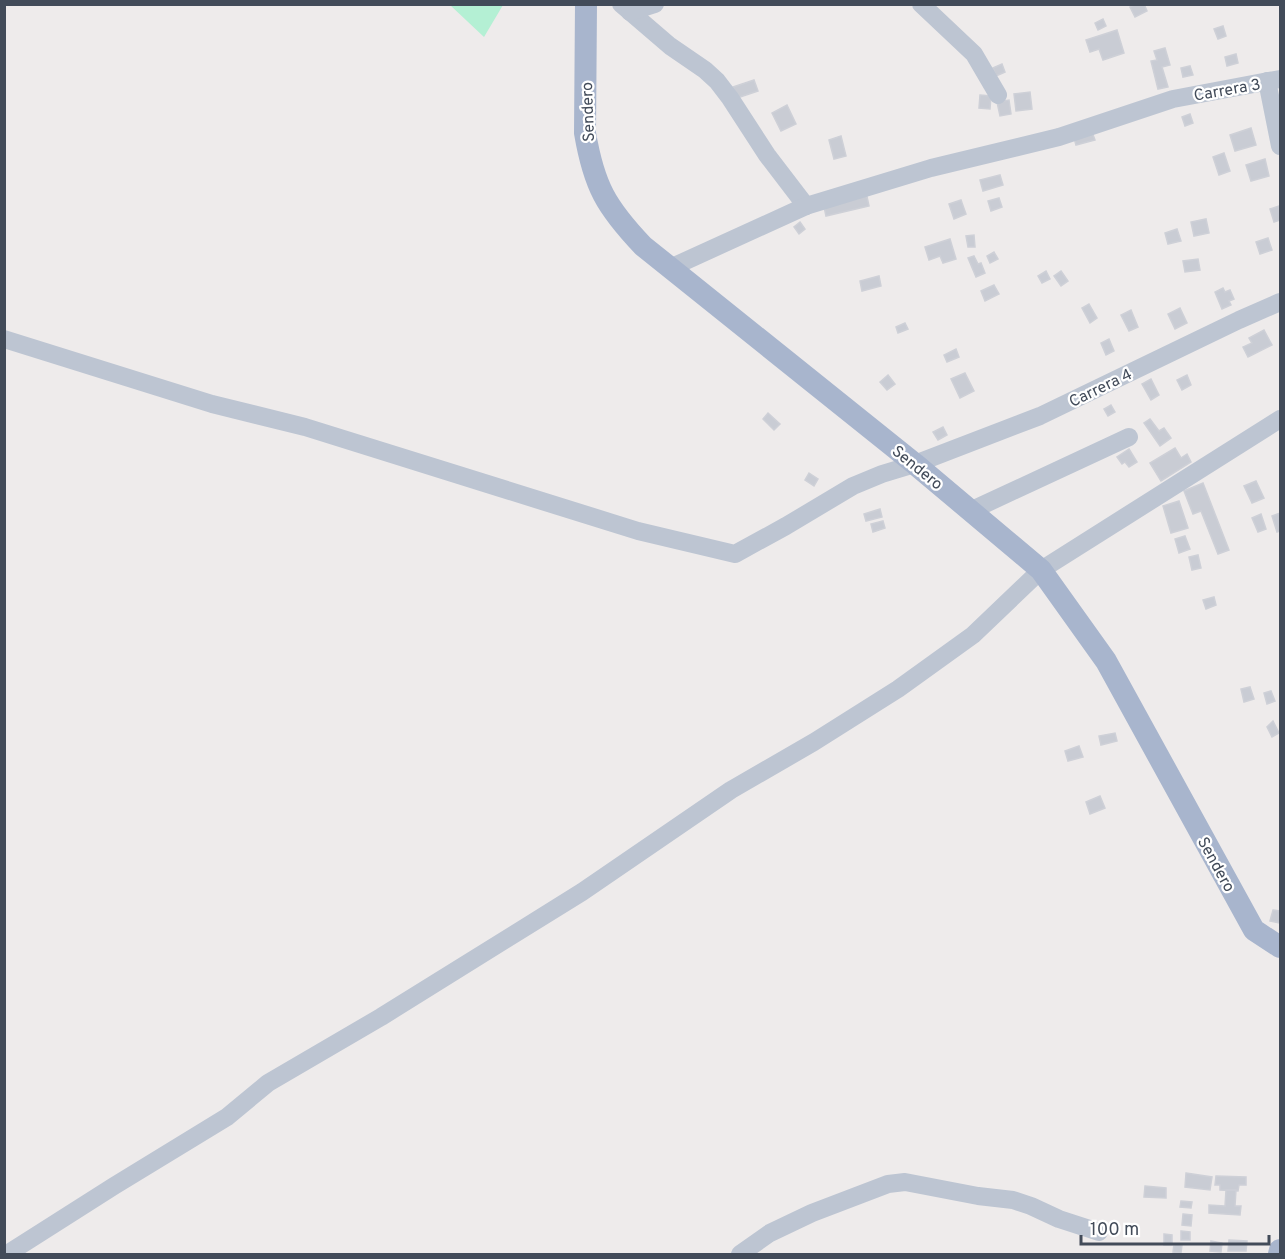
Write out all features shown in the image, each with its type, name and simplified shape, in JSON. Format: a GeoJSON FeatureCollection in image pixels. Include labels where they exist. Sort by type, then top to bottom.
{"type":"FeatureCollection","features":[{"type":"Feature","properties":{"kind":"main road","name":"Sendero"},"geometry":{"type":"LineString","coordinates":[[586,4],[585,133],[600,192],[625,228],[643,246],[915,464],[1041,570],[1106,661],[1254,930],[1281,947]]}},
{"type":"Feature","properties":{"kind":"main road"},"geometry":{"type":"LineString","coordinates":[[1279,1254],[1281,1250]]}},
{"type":"Feature","properties":{"kind":"street"},"geometry":{"type":"LineString","coordinates":[[625,8],[655,4]]}},
{"type":"Feature","properties":{"kind":"street"},"geometry":{"type":"LineString","coordinates":[[921,4],[975,54],[998,95]]}},
{"type":"Feature","properties":{"kind":"street"},"geometry":{"type":"LineString","coordinates":[[625,8],[717,81],[767,155],[806,206]]}},
{"type":"Feature","properties":{"kind":"street","name":"Carrera 3"},"geometry":{"type":"LineString","coordinates":[[670,268],[806,206],[931,168],[1059,137],[1173,99],[1274,80]]}},
{"type":"Feature","properties":{"kind":"street"},"geometry":{"type":"LineString","coordinates":[[1274,80],[1281,146]]}},
{"type":"Feature","properties":{"kind":"street","name":"Carrera 4"},"geometry":{"type":"LineString","coordinates":[[4,339],[213,404],[305,427],[638,531],[735,554],[852,486],[1040,416],[1281,302]]}},
{"type":"Feature","properties":{"kind":"street"},"geometry":{"type":"LineString","coordinates":[[7,1254],[227,1117],[268,1083],[381,1017],[582,892],[731,790],[814,742],[898,689],[973,635],[1041,570],[1281,419]]}},
{"type":"Feature","properties":{"kind":"street"},"geometry":{"type":"LineString","coordinates":[[970,511],[1129,437]]}},
{"type":"Feature","properties":{"kind":"street"},"geometry":{"type":"LineString","coordinates":[[740,1254],[770,1233],[812,1214],[888,1184],[905,1182],[978,1196],[1013,1200],[1099,1232]]}},
{"type":"Feature","properties":{"kind":"green space"},"geometry":{"type":"Polygon","coordinates":[[[450,5],[503,5],[484,37],[450,5]]]}},
{"type":"Feature","properties":{"kind":"building"},"geometry":{"type":"Polygon","coordinates":[[[1144,4],[1147,11],[1135,17],[1130,7],[1144,4]]]}},
{"type":"Feature","properties":{"kind":"building"},"geometry":{"type":"Polygon","coordinates":[[[1103,19],[1106,26],[1098,30],[1095,23],[1103,19]]]}},
{"type":"Feature","properties":{"kind":"building"},"geometry":{"type":"Polygon","coordinates":[[[1223,26],[1226,36],[1218,39],[1214,29],[1223,26]]]}},
{"type":"Feature","properties":{"kind":"building"},"geometry":{"type":"Polygon","coordinates":[[[1117,30],[1124,53],[1103,60],[1099,49],[1090,52],[1086,40],[1117,30]]]}},
{"type":"Feature","properties":{"kind":"building"},"geometry":{"type":"Polygon","coordinates":[[[1165,48],[1170,65],[1162,67],[1168,87],[1158,89],[1151,61],[1157,60],[1154,51],[1165,48]]]}},
{"type":"Feature","properties":{"kind":"building"},"geometry":{"type":"Polygon","coordinates":[[[1236,54],[1238,63],[1227,66],[1225,57],[1236,54]]]}},
{"type":"Feature","properties":{"kind":"building"},"geometry":{"type":"Polygon","coordinates":[[[1002,64],[1005,72],[996,76],[993,68],[1002,64]]]}},
{"type":"Feature","properties":{"kind":"building"},"geometry":{"type":"Polygon","coordinates":[[[1190,66],[1193,75],[1183,77],[1181,68],[1190,66]]]}},
{"type":"Feature","properties":{"kind":"building"},"geometry":{"type":"Polygon","coordinates":[[[754,80],[758,91],[737,98],[733,87],[754,80]]]}},
{"type":"Feature","properties":{"kind":"building"},"geometry":{"type":"Polygon","coordinates":[[[1030,92],[1032,109],[1016,111],[1014,94],[1030,92]]]}},
{"type":"Feature","properties":{"kind":"building"},"geometry":{"type":"Polygon","coordinates":[[[980,95],[991,96],[990,109],[979,108],[980,95]]]}},
{"type":"Feature","properties":{"kind":"building"},"geometry":{"type":"Polygon","coordinates":[[[1009,100],[1011,114],[1000,116],[997,102],[1009,100]]]}},
{"type":"Feature","properties":{"kind":"building"},"geometry":{"type":"Polygon","coordinates":[[[787,105],[796,124],[781,131],[772,113],[787,105]]]}},
{"type":"Feature","properties":{"kind":"building"},"geometry":{"type":"Polygon","coordinates":[[[1190,114],[1193,123],[1185,126],[1182,117],[1190,114]]]}},
{"type":"Feature","properties":{"kind":"building"},"geometry":{"type":"Polygon","coordinates":[[[1251,128],[1256,145],[1235,151],[1230,135],[1251,128]]]}},
{"type":"Feature","properties":{"kind":"building"},"geometry":{"type":"Polygon","coordinates":[[[1092,132],[1095,140],[1076,145],[1074,138],[1092,132]]]}},
{"type":"Feature","properties":{"kind":"building"},"geometry":{"type":"Polygon","coordinates":[[[841,136],[846,156],[834,159],[829,140],[841,136]]]}},
{"type":"Feature","properties":{"kind":"building"},"geometry":{"type":"Polygon","coordinates":[[[1224,153],[1230,171],[1219,175],[1213,157],[1224,153]]]}},
{"type":"Feature","properties":{"kind":"building"},"geometry":{"type":"Polygon","coordinates":[[[1265,159],[1269,176],[1251,181],[1246,165],[1265,159]]]}},
{"type":"Feature","properties":{"kind":"building"},"geometry":{"type":"Polygon","coordinates":[[[1000,175],[1003,185],[983,191],[980,180],[1000,175]]]}},
{"type":"Feature","properties":{"kind":"building"},"geometry":{"type":"Polygon","coordinates":[[[866,192],[869,206],[826,216],[823,202],[866,192]]]}},
{"type":"Feature","properties":{"kind":"building"},"geometry":{"type":"Polygon","coordinates":[[[999,198],[1002,207],[991,211],[988,201],[999,198]]]}},
{"type":"Feature","properties":{"kind":"building"},"geometry":{"type":"Polygon","coordinates":[[[961,200],[966,214],[954,219],[949,204],[961,200]]]}},
{"type":"Feature","properties":{"kind":"building"},"geometry":{"type":"Polygon","coordinates":[[[1279,206],[1280,220],[1274,222],[1270,209],[1279,206]]]}},
{"type":"Feature","properties":{"kind":"building"},"geometry":{"type":"Polygon","coordinates":[[[1206,219],[1209,233],[1194,236],[1191,222],[1206,219]]]}},
{"type":"Feature","properties":{"kind":"building"},"geometry":{"type":"Polygon","coordinates":[[[800,222],[805,229],[799,234],[794,227],[800,222]]]}},
{"type":"Feature","properties":{"kind":"building"},"geometry":{"type":"Polygon","coordinates":[[[1177,229],[1181,241],[1168,244],[1165,233],[1177,229]]]}},
{"type":"Feature","properties":{"kind":"building"},"geometry":{"type":"Polygon","coordinates":[[[974,235],[975,247],[968,247],[966,236],[974,235]]]}},
{"type":"Feature","properties":{"kind":"building"},"geometry":{"type":"Polygon","coordinates":[[[1268,238],[1272,250],[1260,254],[1256,242],[1268,238]]]}},
{"type":"Feature","properties":{"kind":"building"},"geometry":{"type":"Polygon","coordinates":[[[950,239],[956,259],[943,263],[940,256],[929,260],[925,247],[950,239]]]}},
{"type":"Feature","properties":{"kind":"building"},"geometry":{"type":"Polygon","coordinates":[[[994,252],[998,259],[990,263],[987,256],[994,252]]]}},
{"type":"Feature","properties":{"kind":"building"},"geometry":{"type":"Polygon","coordinates":[[[974,256],[978,264],[981,263],[985,273],[976,277],[968,258],[974,256]]]}},
{"type":"Feature","properties":{"kind":"building"},"geometry":{"type":"Polygon","coordinates":[[[1198,259],[1200,270],[1185,272],[1183,261],[1198,259]]]}},
{"type":"Feature","properties":{"kind":"building"},"geometry":{"type":"Polygon","coordinates":[[[1046,271],[1050,279],[1042,283],[1038,276],[1046,271]]]}},
{"type":"Feature","properties":{"kind":"building"},"geometry":{"type":"Polygon","coordinates":[[[1061,271],[1068,281],[1061,286],[1054,276],[1061,271]]]}},
{"type":"Feature","properties":{"kind":"building"},"geometry":{"type":"Polygon","coordinates":[[[879,276],[881,286],[862,291],[860,281],[879,276]]]}},
{"type":"Feature","properties":{"kind":"building"},"geometry":{"type":"Polygon","coordinates":[[[994,285],[999,294],[985,301],[981,291],[994,285]]]}},
{"type":"Feature","properties":{"kind":"building"},"geometry":{"type":"Polygon","coordinates":[[[1223,288],[1225,292],[1230,290],[1234,299],[1229,301],[1231,305],[1222,309],[1215,292],[1223,288]]]}},
{"type":"Feature","properties":{"kind":"building"},"geometry":{"type":"Polygon","coordinates":[[[1089,304],[1097,318],[1090,323],[1082,308],[1089,304]]]}},
{"type":"Feature","properties":{"kind":"building"},"geometry":{"type":"Polygon","coordinates":[[[1180,308],[1187,323],[1175,329],[1168,314],[1180,308]]]}},
{"type":"Feature","properties":{"kind":"building"},"geometry":{"type":"Polygon","coordinates":[[[1131,310],[1138,327],[1129,331],[1121,315],[1131,310]]]}},
{"type":"Feature","properties":{"kind":"building"},"geometry":{"type":"Polygon","coordinates":[[[905,323],[908,329],[898,333],[896,327],[905,323]]]}},
{"type":"Feature","properties":{"kind":"building"},"geometry":{"type":"Polygon","coordinates":[[[1264,330],[1272,345],[1248,357],[1243,347],[1252,343],[1249,338],[1264,330]]]}},
{"type":"Feature","properties":{"kind":"building"},"geometry":{"type":"Polygon","coordinates":[[[1109,339],[1114,351],[1106,355],[1101,343],[1109,339]]]}},
{"type":"Feature","properties":{"kind":"building"},"geometry":{"type":"Polygon","coordinates":[[[956,349],[959,357],[947,362],[944,355],[956,349]]]}},
{"type":"Feature","properties":{"kind":"building"},"geometry":{"type":"Polygon","coordinates":[[[965,373],[974,391],[960,398],[951,379],[965,373]]]}},
{"type":"Feature","properties":{"kind":"building"},"geometry":{"type":"Polygon","coordinates":[[[888,375],[895,384],[887,390],[880,382],[888,375]]]}},
{"type":"Feature","properties":{"kind":"building"},"geometry":{"type":"Polygon","coordinates":[[[1187,375],[1191,385],[1182,390],[1177,380],[1187,375]]]}},
{"type":"Feature","properties":{"kind":"building"},"geometry":{"type":"Polygon","coordinates":[[[1151,379],[1159,395],[1151,400],[1142,384],[1151,379]]]}},
{"type":"Feature","properties":{"kind":"building"},"geometry":{"type":"Polygon","coordinates":[[[1111,405],[1115,412],[1108,416],[1104,409],[1111,405]]]}},
{"type":"Feature","properties":{"kind":"building"},"geometry":{"type":"Polygon","coordinates":[[[768,413],[780,424],[774,430],[763,419],[768,413]]]}},
{"type":"Feature","properties":{"kind":"building"},"geometry":{"type":"Polygon","coordinates":[[[1150,419],[1159,431],[1164,428],[1171,438],[1160,446],[1144,423],[1150,419]]]}},
{"type":"Feature","properties":{"kind":"building"},"geometry":{"type":"Polygon","coordinates":[[[943,427],[947,435],[938,440],[933,432],[943,427]]]}},
{"type":"Feature","properties":{"kind":"building"},"geometry":{"type":"Polygon","coordinates":[[[1175,448],[1181,458],[1187,454],[1191,462],[1161,481],[1150,463],[1175,448]]]}},
{"type":"Feature","properties":{"kind":"building"},"geometry":{"type":"Polygon","coordinates":[[[1129,449],[1137,462],[1129,467],[1125,462],[1122,464],[1117,457],[1129,449]]]}},
{"type":"Feature","properties":{"kind":"building"},"geometry":{"type":"Polygon","coordinates":[[[809,473],[818,479],[814,486],[805,480],[809,473]]]}},
{"type":"Feature","properties":{"kind":"building"},"geometry":{"type":"Polygon","coordinates":[[[1256,481],[1264,498],[1252,503],[1244,486],[1256,481]]]}},
{"type":"Feature","properties":{"kind":"building"},"geometry":{"type":"Polygon","coordinates":[[[1203,483],[1229,550],[1218,554],[1201,511],[1193,514],[1184,491],[1203,483]]]}},
{"type":"Feature","properties":{"kind":"building"},"geometry":{"type":"Polygon","coordinates":[[[1179,501],[1188,528],[1171,533],[1163,506],[1179,501]]]}},
{"type":"Feature","properties":{"kind":"building"},"geometry":{"type":"Polygon","coordinates":[[[880,509],[882,517],[866,521],[864,514],[880,509]]]}},
{"type":"Feature","properties":{"kind":"building"},"geometry":{"type":"Polygon","coordinates":[[[1280,513],[1280,531],[1277,532],[1272,516],[1280,513]]]}},
{"type":"Feature","properties":{"kind":"building"},"geometry":{"type":"Polygon","coordinates":[[[1261,514],[1266,529],[1258,532],[1252,518],[1261,514]]]}},
{"type":"Feature","properties":{"kind":"building"},"geometry":{"type":"Polygon","coordinates":[[[883,521],[885,528],[873,532],[871,524],[883,521]]]}},
{"type":"Feature","properties":{"kind":"building"},"geometry":{"type":"Polygon","coordinates":[[[1185,536],[1190,549],[1179,553],[1175,539],[1185,536]]]}},
{"type":"Feature","properties":{"kind":"building"},"geometry":{"type":"Polygon","coordinates":[[[1198,555],[1201,568],[1192,570],[1189,557],[1198,555]]]}},
{"type":"Feature","properties":{"kind":"building"},"geometry":{"type":"Polygon","coordinates":[[[1214,597],[1216,605],[1206,609],[1203,600],[1214,597]]]}},
{"type":"Feature","properties":{"kind":"building"},"geometry":{"type":"Polygon","coordinates":[[[1250,687],[1254,699],[1244,702],[1241,689],[1250,687]]]}},
{"type":"Feature","properties":{"kind":"building"},"geometry":{"type":"Polygon","coordinates":[[[1271,691],[1275,701],[1267,704],[1264,693],[1271,691]]]}},
{"type":"Feature","properties":{"kind":"building"},"geometry":{"type":"Polygon","coordinates":[[[1273,721],[1279,733],[1272,737],[1267,727],[1273,721]]]}},
{"type":"Feature","properties":{"kind":"building"},"geometry":{"type":"Polygon","coordinates":[[[1115,733],[1117,741],[1101,745],[1099,736],[1115,733]]]}},
{"type":"Feature","properties":{"kind":"building"},"geometry":{"type":"Polygon","coordinates":[[[1079,746],[1083,757],[1068,761],[1065,751],[1079,746]]]}},
{"type":"Feature","properties":{"kind":"building"},"geometry":{"type":"Polygon","coordinates":[[[1100,796],[1105,808],[1090,814],[1086,802],[1100,796]]]}},
{"type":"Feature","properties":{"kind":"building"},"geometry":{"type":"Polygon","coordinates":[[[1273,910],[1280,911],[1280,923],[1270,921],[1273,910]]]}},
{"type":"Feature","properties":{"kind":"building"},"geometry":{"type":"Polygon","coordinates":[[[1186,1173],[1212,1177],[1210,1190],[1185,1187],[1186,1173]]]}},
{"type":"Feature","properties":{"kind":"building"},"geometry":{"type":"Polygon","coordinates":[[[1216,1176],[1246,1177],[1246,1185],[1239,1185],[1238,1191],[1220,1190],[1220,1185],[1215,1185],[1216,1176]]]}},
{"type":"Feature","properties":{"kind":"building"},"geometry":{"type":"Polygon","coordinates":[[[1145,1186],[1166,1188],[1166,1198],[1144,1197],[1145,1186]]]}},
{"type":"Feature","properties":{"kind":"building"},"geometry":{"type":"Polygon","coordinates":[[[1226,1190],[1236,1190],[1235,1206],[1241,1206],[1240,1215],[1209,1213],[1209,1205],[1225,1206],[1226,1190]]]}},
{"type":"Feature","properties":{"kind":"building"},"geometry":{"type":"Polygon","coordinates":[[[1181,1201],[1192,1202],[1191,1208],[1180,1207],[1181,1201]]]}},
{"type":"Feature","properties":{"kind":"building"},"geometry":{"type":"Polygon","coordinates":[[[1183,1214],[1192,1215],[1191,1226],[1182,1225],[1183,1214]]]}},
{"type":"Feature","properties":{"kind":"building"},"geometry":{"type":"Polygon","coordinates":[[[1181,1231],[1190,1232],[1190,1240],[1181,1240],[1181,1231]]]}},
{"type":"Feature","properties":{"kind":"building"},"geometry":{"type":"Polygon","coordinates":[[[1164,1234],[1172,1235],[1172,1245],[1164,1245],[1164,1234]]]}},
{"type":"Feature","properties":{"kind":"building"},"geometry":{"type":"Polygon","coordinates":[[[1229,1240],[1247,1241],[1246,1251],[1228,1251],[1229,1240]]]}},
{"type":"Feature","properties":{"kind":"building"},"geometry":{"type":"Polygon","coordinates":[[[1211,1241],[1222,1243],[1221,1252],[1210,1251],[1211,1241]]]}},
{"type":"Feature","properties":{"kind":"building"},"geometry":{"type":"Polygon","coordinates":[[[1174,1244],[1182,1245],[1181,1253],[1173,1252],[1174,1244]]]}}]}
